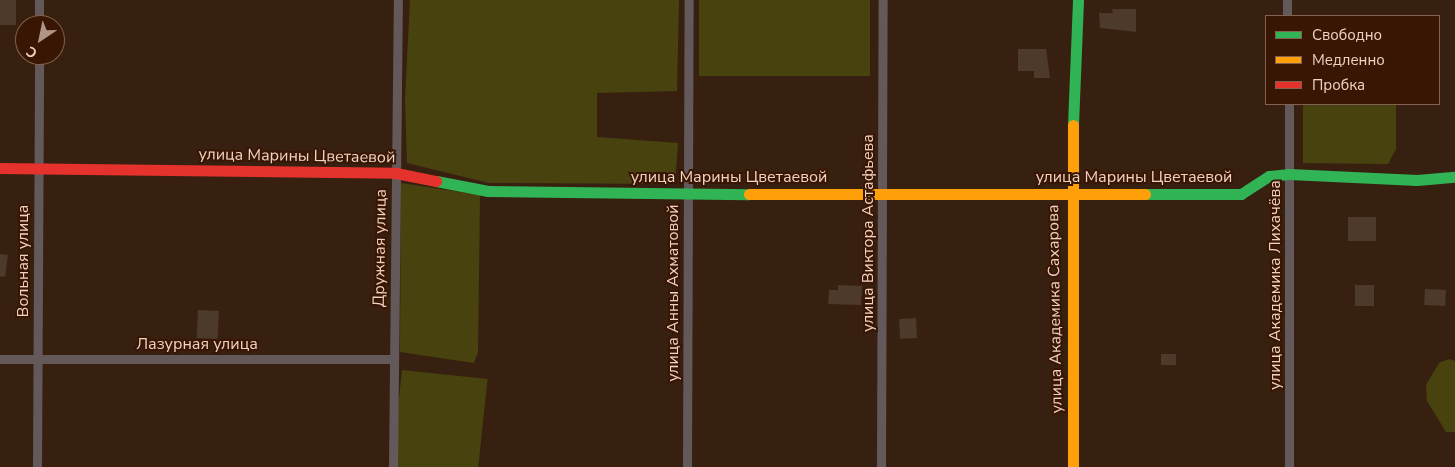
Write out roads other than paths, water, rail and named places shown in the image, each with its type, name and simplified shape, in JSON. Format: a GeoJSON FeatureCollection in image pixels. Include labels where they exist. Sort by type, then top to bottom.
{"type":"FeatureCollection","features":[{"type":"Feature","properties":{"kind":"street"},"geometry":{"type":"LineString","coordinates":[[39,0],[39,15]]}},
{"type":"Feature","properties":{"kind":"street","name":"Дружная улица"},"geometry":{"type":"LineString","coordinates":[[393,467],[398,0]]}},
{"type":"Feature","properties":{"kind":"street","name":"улица Анны Ахматовой"},"geometry":{"type":"LineString","coordinates":[[687,467],[689,0]]}},
{"type":"Feature","properties":{"kind":"street","name":"улица Виктора Астафьева"},"geometry":{"type":"LineString","coordinates":[[881,467],[883,0]]}},
{"type":"Feature","properties":{"kind":"street","name":"улица Академика Сахарова"},"geometry":{"type":"LineString","coordinates":[[1073,467],[1071,193],[1078,0]]}},
{"type":"Feature","properties":{"kind":"street"},"geometry":{"type":"LineString","coordinates":[[1287,0],[1287,15]]}},
{"type":"Feature","properties":{"kind":"street","name":"Вольная улица"},"geometry":{"type":"LineString","coordinates":[[37,467],[39,65]]}},
{"type":"Feature","properties":{"kind":"street","name":"улица Академика Лихачёва"},"geometry":{"type":"LineString","coordinates":[[1288,105],[1290,467]]}},
{"type":"Feature","properties":{"kind":"street","name":"улица Марины Цветаевой"},"geometry":{"type":"LineString","coordinates":[[0,168],[396,173],[488,191],[688,194],[1242,194],[1269,176],[1289,174],[1417,180],[1455,177]]}},
{"type":"Feature","properties":{"kind":"street","name":"Лазурная улица"},"geometry":{"type":"LineString","coordinates":[[0,359],[393,359]]}}]}
